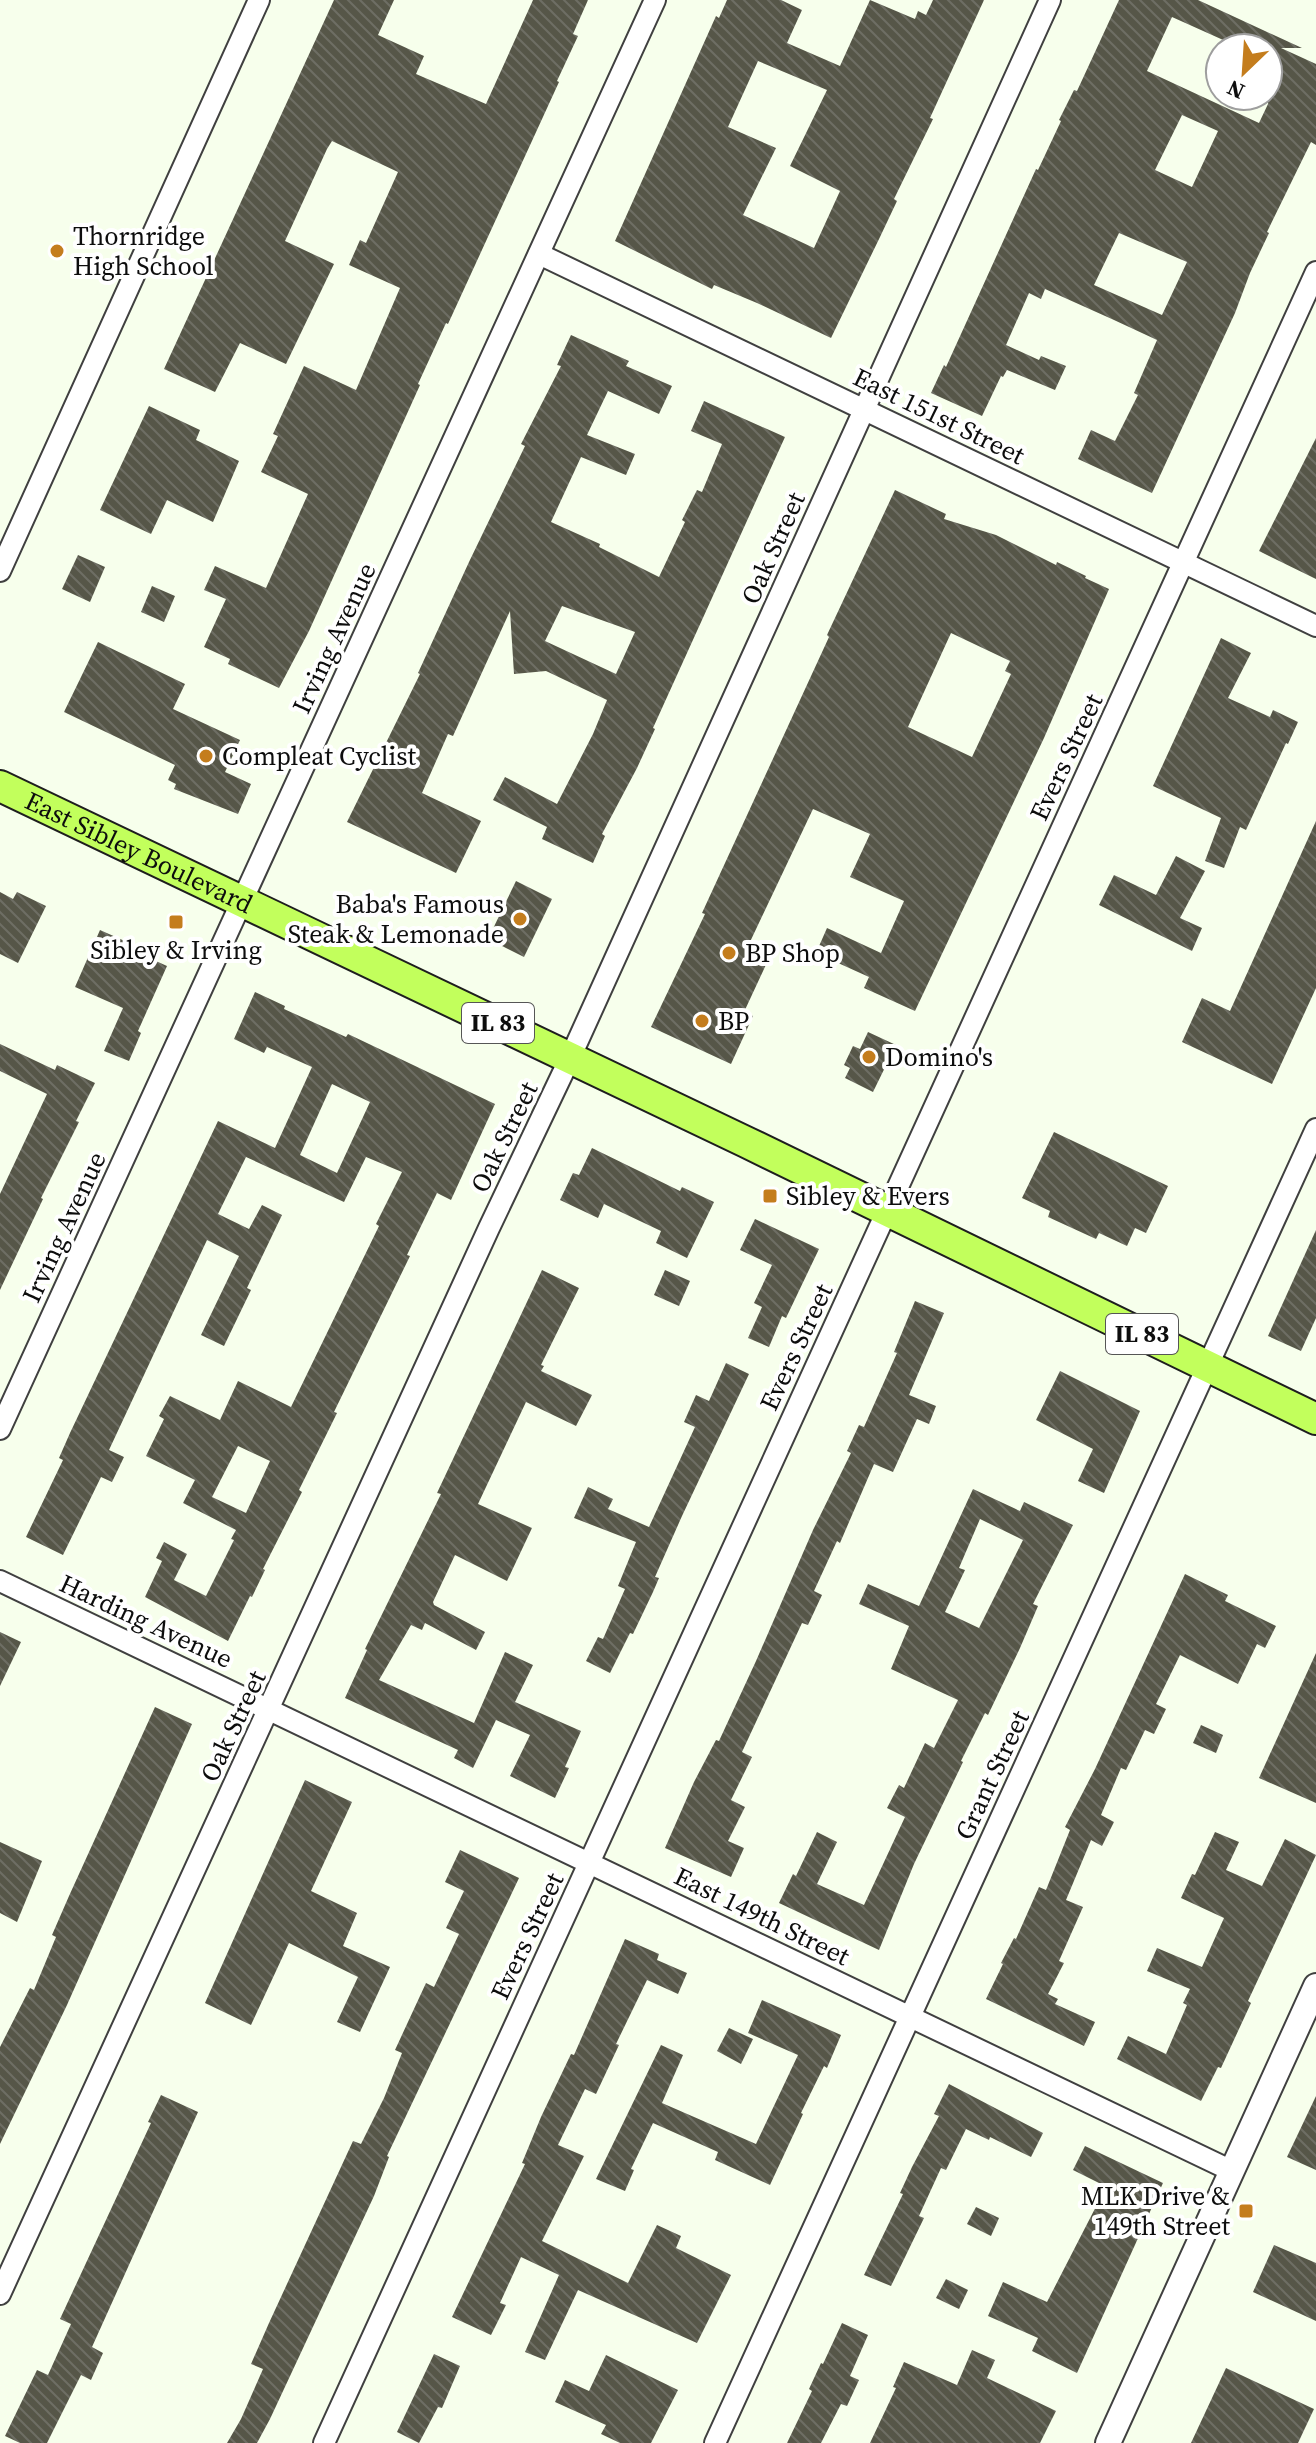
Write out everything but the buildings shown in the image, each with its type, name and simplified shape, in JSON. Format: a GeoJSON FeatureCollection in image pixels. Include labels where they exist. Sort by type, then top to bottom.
{"type":"FeatureCollection","features":[{"type":"Feature","properties":{"kind":"main road","name":"East Sibley Boulevard"},"geometry":{"type":"LineString","coordinates":[[0,786],[1316,1419]]}},
{"type":"Feature","properties":{"kind":"street"},"geometry":{"type":"LineString","coordinates":[[0,571],[259,0]]}},
{"type":"Feature","properties":{"kind":"street","name":"Irving Avenue"},"geometry":{"type":"LineString","coordinates":[[0,1429],[655,0]]}},
{"type":"Feature","properties":{"kind":"street","name":"Oak Street"},"geometry":{"type":"LineString","coordinates":[[0,2294],[570,1058],[1050,0]]}},
{"type":"Feature","properties":{"kind":"street","name":"East 151st Street"},"geometry":{"type":"LineString","coordinates":[[539,254],[1316,626]]}},
{"type":"Feature","properties":{"kind":"street","name":"Evers Street"},"geometry":{"type":"LineString","coordinates":[[324,2443],[1316,272]]}},
{"type":"Feature","properties":{"kind":"street","name":"Grant Street"},"geometry":{"type":"LineString","coordinates":[[715,2443],[1316,1129]]}},
{"type":"Feature","properties":{"kind":"street","name":"Harding Avenue"},"geometry":{"type":"LineString","coordinates":[[0,1581],[270,1708]]}},
{"type":"Feature","properties":{"kind":"street","name":"East 149th Street"},"geometry":{"type":"LineString","coordinates":[[270,1708],[1232,2171]]}},
{"type":"Feature","properties":{"kind":"street"},"geometry":{"type":"LineString","coordinates":[[1108,2443],[1316,1986]]}},
{"type":"Feature","properties":{"kind":"place","name":"Thornridge High School"},"geometry":{"type":"Point","coordinates":[57,251]}},
{"type":"Feature","properties":{"kind":"place","name":"Compleat Cyclist"},"geometry":{"type":"Point","coordinates":[206,756]}},
{"type":"Feature","properties":{"kind":"place","name":"Baba's Famous Steak & Lemonade"},"geometry":{"type":"Point","coordinates":[520,919]}},
{"type":"Feature","properties":{"kind":"place","name":"Sibley & Irving"},"geometry":{"type":"Point","coordinates":[176,922]}},
{"type":"Feature","properties":{"kind":"place","name":"BP Shop"},"geometry":{"type":"Point","coordinates":[729,953]}},
{"type":"Feature","properties":{"kind":"place","name":"BP"},"geometry":{"type":"Point","coordinates":[702,1021]}},
{"type":"Feature","properties":{"kind":"place","name":"Domino's"},"geometry":{"type":"Point","coordinates":[869,1057]}},
{"type":"Feature","properties":{"kind":"place","name":"Sibley & Evers"},"geometry":{"type":"Point","coordinates":[770,1196]}},
{"type":"Feature","properties":{"kind":"place","name":"MLK Drive & 149th Street"},"geometry":{"type":"Point","coordinates":[1246,2211]}}]}
